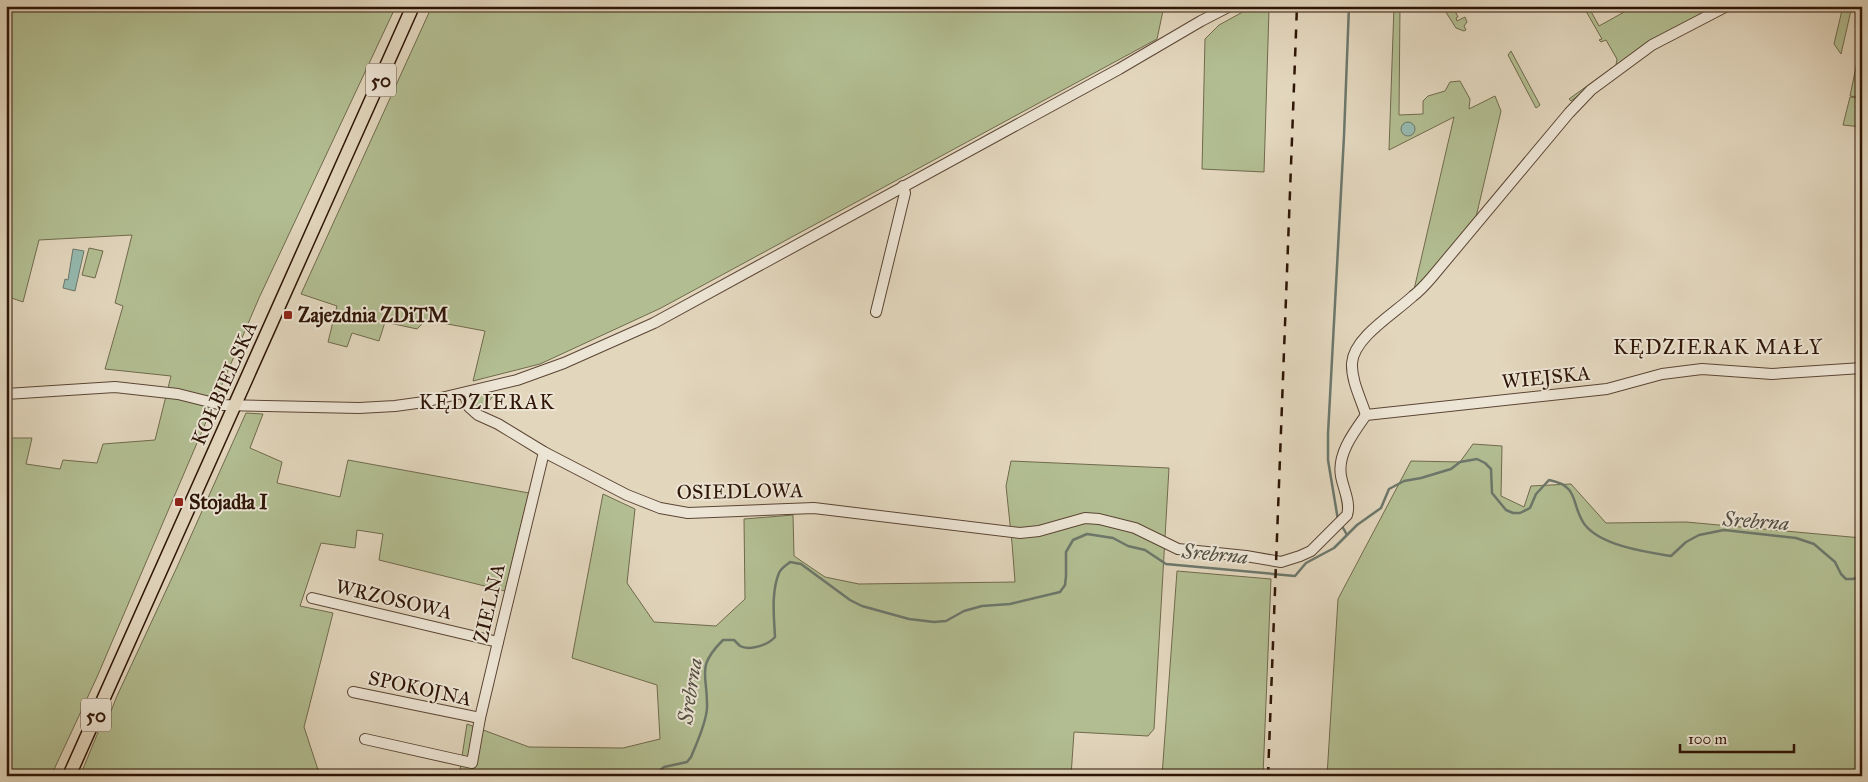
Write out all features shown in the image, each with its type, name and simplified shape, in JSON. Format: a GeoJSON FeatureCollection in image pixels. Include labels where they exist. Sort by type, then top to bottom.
{"type":"FeatureCollection","features":[{"type":"Feature","properties":{"kind":"main road","name":"KOŁBIELSKA"},"geometry":{"type":"LineString","coordinates":[[69,776],[413,6]]}},
{"type":"Feature","properties":{"kind":"street"},"geometry":{"type":"LineString","coordinates":[[6,394],[115,387],[178,394],[222,405],[234,406],[376,408],[424,402],[517,380],[564,363],[654,323],[1119,69],[1211,10],[1230,6]]}},
{"type":"Feature","properties":{"kind":"street"},"geometry":{"type":"LineString","coordinates":[[1366,415],[1354,378],[1352,363],[1355,351],[1365,338],[1414,296],[1432,277],[1569,113],[1591,90],[1652,46],[1727,6]]}},
{"type":"Feature","properties":{"kind":"street"},"geometry":{"type":"LineString","coordinates":[[876,312],[905,193],[903,186]]}},
{"type":"Feature","properties":{"kind":"street","name":"WIEJSKA"},"geometry":{"type":"LineString","coordinates":[[1366,415],[1607,389],[1662,374],[1702,369],[1772,374],[1862,368]]}},
{"type":"Feature","properties":{"kind":"street","name":"OSIEDLOWA"},"geometry":{"type":"LineString","coordinates":[[464,393],[472,411],[544,452],[626,495],[660,508],[688,514],[814,508],[1020,533],[1039,531],[1084,518],[1099,519],[1135,528],[1178,549],[1286,561],[1311,551],[1347,515],[1348,507],[1340,475],[1340,464],[1343,453],[1366,415]]}},
{"type":"Feature","properties":{"kind":"street","name":"ZIELNA"},"geometry":{"type":"LineString","coordinates":[[365,739],[472,763],[480,718],[544,452]]}},
{"type":"Feature","properties":{"kind":"street","name":"WRZOSOWA"},"geometry":{"type":"LineString","coordinates":[[312,598],[498,642]]}},
{"type":"Feature","properties":{"kind":"street","name":"SPOKOJNA"},"geometry":{"type":"LineString","coordinates":[[353,692],[480,718]]}},
{"type":"Feature","properties":{"kind":"green space"},"geometry":{"type":"Polygon","coordinates":[[[6,6],[396,6],[259,298],[97,677],[51,776],[6,776],[6,438],[32,438],[26,464],[60,469],[63,460],[97,463],[103,444],[155,440],[171,376],[105,369],[123,306],[115,303],[132,235],[39,240],[23,302],[6,296],[6,6]]]}},
{"type":"Feature","properties":{"kind":"green space"},"geometry":{"type":"Polygon","coordinates":[[[432,6],[1164,6],[1157,39],[661,308],[540,364],[473,381],[485,331],[426,320],[417,329],[385,322],[379,341],[352,333],[347,347],[328,342],[337,306],[301,294],[432,6]]]}},
{"type":"Feature","properties":{"kind":"green space"},"geometry":{"type":"Polygon","coordinates":[[[1394,6],[1400,6],[1399,115],[1423,114],[1423,101],[1428,96],[1445,91],[1450,82],[1460,81],[1470,99],[1469,109],[1495,96],[1501,111],[1476,217],[1413,294],[1454,117],[1389,150],[1394,6]]]}},
{"type":"Feature","properties":{"kind":"green space"},"geometry":{"type":"Polygon","coordinates":[[[1442,6],[1454,6],[1458,17],[1456,18],[1457,21],[1465,17],[1467,22],[1464,26],[1466,30],[1456,28],[1442,6]]]}},
{"type":"Feature","properties":{"kind":"green space"},"geometry":{"type":"Polygon","coordinates":[[[1583,6],[1588,6],[1599,26],[1635,6],[1715,6],[1714,11],[1622,63],[1571,101],[1569,99],[1616,65],[1617,59],[1606,40],[1601,42],[1599,40],[1602,39],[1583,6]]]}},
{"type":"Feature","properties":{"kind":"green space"},"geometry":{"type":"Polygon","coordinates":[[[1843,6],[1852,6],[1841,54],[1834,44],[1843,6]]]}},
{"type":"Feature","properties":{"kind":"green space"},"geometry":{"type":"Polygon","coordinates":[[[1250,8],[1269,9],[1264,172],[1202,169],[1205,39],[1219,25],[1250,8]]]}},
{"type":"Feature","properties":{"kind":"green space"},"geometry":{"type":"Polygon","coordinates":[[[1511,51],[1540,105],[1536,108],[1508,55],[1511,51]]]}},
{"type":"Feature","properties":{"kind":"green space"},"geometry":{"type":"Polygon","coordinates":[[[1857,62],[1862,62],[1862,70],[1860,70],[1856,97],[1850,96],[1857,62]]]}},
{"type":"Feature","properties":{"kind":"green space"},"geometry":{"type":"Polygon","coordinates":[[[1850,97],[1862,98],[1862,127],[1843,125],[1850,97]]]}},
{"type":"Feature","properties":{"kind":"green space"},"geometry":{"type":"Polygon","coordinates":[[[89,248],[103,251],[95,278],[82,275],[89,248]]]}},
{"type":"Feature","properties":{"kind":"green space"},"geometry":{"type":"Polygon","coordinates":[[[492,391],[493,396],[483,409],[479,410],[474,405],[475,398],[492,391]]]}},
{"type":"Feature","properties":{"kind":"green space"},"geometry":{"type":"Polygon","coordinates":[[[246,413],[263,414],[250,448],[282,462],[277,483],[340,497],[348,460],[529,493],[505,591],[379,560],[383,534],[357,530],[355,548],[321,543],[300,606],[333,613],[304,727],[320,776],[80,776],[99,730],[109,716],[246,413]]]}},
{"type":"Feature","properties":{"kind":"green space"},"geometry":{"type":"Polygon","coordinates":[[[1473,444],[1502,446],[1501,496],[1524,507],[1531,486],[1571,484],[1606,523],[1686,522],[1862,538],[1862,776],[1327,776],[1338,599],[1411,461],[1460,462],[1473,444]]]}},
{"type":"Feature","properties":{"kind":"green space"},"geometry":{"type":"Polygon","coordinates":[[[1011,461],[1169,468],[1154,729],[1148,736],[1074,732],[1071,776],[459,776],[467,724],[529,747],[623,748],[660,739],[657,685],[572,658],[603,494],[635,509],[627,583],[654,622],[716,626],[745,599],[744,519],[793,515],[794,556],[825,577],[859,584],[1015,582],[1006,486],[1011,461]]]}},
{"type":"Feature","properties":{"kind":"green space"},"geometry":{"type":"Polygon","coordinates":[[[1177,571],[1271,579],[1263,776],[1162,776],[1177,571]]]}},
{"type":"Feature","properties":{"kind":"water"},"geometry":{"type":"Polygon","coordinates":[[[1405,122],[1411,122],[1415,129],[1411,136],[1405,136],[1401,132],[1401,126],[1405,122]]]}},
{"type":"Feature","properties":{"kind":"water"},"geometry":{"type":"Polygon","coordinates":[[[73,249],[84,251],[75,291],[63,288],[65,279],[68,280],[73,249]]]}},
{"type":"Feature","properties":{"kind":"waterway"},"geometry":{"type":"LineString","coordinates":[[1338,520],[1328,460],[1328,434],[1349,6]]}},
{"type":"Feature","properties":{"kind":"waterway","name":"Srebrna"},"geometry":{"type":"LineString","coordinates":[[654,776],[664,767],[687,762],[691,757],[705,720],[707,708],[705,672],[706,665],[714,650],[723,640],[734,640],[740,646],[749,648],[763,645],[775,637],[774,605],[776,580],[780,571],[790,562],[801,564],[850,600],[862,606],[909,619],[934,622],[946,621],[964,611],[982,606],[1010,604],[1060,592],[1065,585],[1066,552],[1073,540],[1087,534],[1113,538],[1128,546],[1145,550],[1166,564],[1295,576],[1306,563],[1334,548],[1357,525],[1381,508],[1389,489],[1404,481],[1451,469],[1460,462],[1477,459],[1491,469],[1492,493],[1506,510],[1513,513],[1520,513],[1530,508],[1536,494],[1549,480],[1566,487],[1573,497],[1580,518],[1585,525],[1602,538],[1625,547],[1671,556],[1686,542],[1699,535],[1724,530],[1796,538],[1814,544],[1835,562],[1846,579],[1862,576]]}},
{"type":"Feature","properties":{"kind":"waterway"},"geometry":{"type":"LineString","coordinates":[[1342,526],[1347,535]]}},
{"type":"Feature","properties":{"kind":"waterway","name":"Srebrna"},"geometry":{"type":"LineString","coordinates":[[600,776],[615,773],[621,776]]}},
{"type":"Feature","properties":{"kind":"railway"},"geometry":{"type":"LineString","coordinates":[[1268,776],[1297,6]]}},
{"type":"Feature","properties":{"kind":"place","name":"Zajezdnia ZDiTM"},"geometry":{"type":"Point","coordinates":[288,315]}},
{"type":"Feature","properties":{"kind":"place","name":"Stojadła I"},"geometry":{"type":"Point","coordinates":[179,502]}},
{"type":"Feature","properties":{"kind":"district","name":"KĘDZIERAK MAŁY"},"geometry":{"type":"Point","coordinates":[1718,347]}},
{"type":"Feature","properties":{"kind":"district","name":"KĘDZIERAK"},"geometry":{"type":"Point","coordinates":[487,402]}}]}
